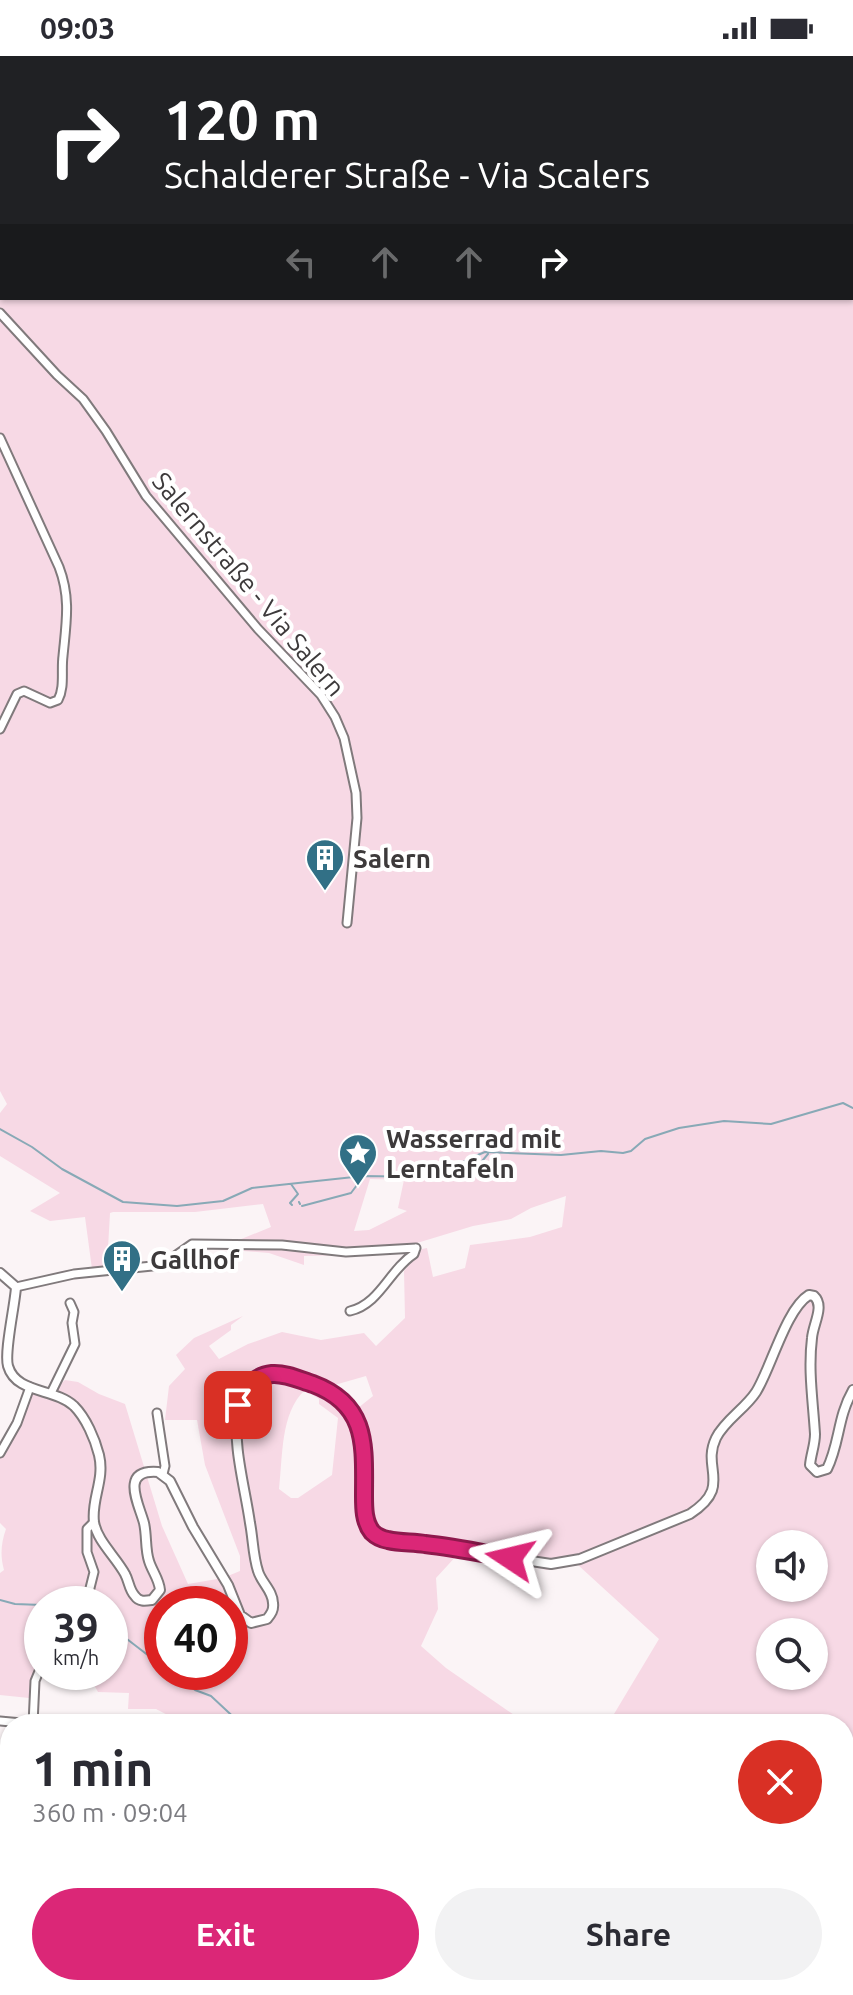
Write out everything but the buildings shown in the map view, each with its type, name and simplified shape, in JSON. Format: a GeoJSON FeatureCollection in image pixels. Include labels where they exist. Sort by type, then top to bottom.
{"type":"FeatureCollection","features":[{"type":"Feature","properties":{"kind":"street","name":"Salernstraße - Via Salern"},"geometry":{"type":"LineString","coordinates":[[0,313],[83,399],[146,496],[258,629],[321,695],[344,738],[355,781],[355,838],[347,923]]}},
{"type":"Feature","properties":{"kind":"street"},"geometry":{"type":"LineString","coordinates":[[0,438],[63,576],[68,617],[62,692],[58,700],[50,703],[24,691],[17,694],[0,729]]}},
{"type":"Feature","properties":{"kind":"street"},"geometry":{"type":"LineString","coordinates":[[16,1287],[74,1274],[162,1265],[192,1244],[282,1245],[346,1252],[416,1248],[370,1302],[350,1311]]}},
{"type":"Feature","properties":{"kind":"street"},"geometry":{"type":"LineString","coordinates":[[0,1273],[16,1287]]}},
{"type":"Feature","properties":{"kind":"street"},"geometry":{"type":"LineString","coordinates":[[16,1287],[3,1362],[13,1377],[67,1401],[79,1413],[99,1454],[100,1484],[94,1522],[127,1577],[134,1596],[145,1601],[152,1600],[160,1590],[149,1561],[143,1520],[133,1490],[136,1480],[151,1471],[163,1474],[170,1481],[228,1585],[240,1615],[251,1623],[267,1619],[273,1610],[273,1599],[257,1570],[237,1416],[245,1389],[267,1375],[291,1376],[323,1388],[353,1412],[365,1446],[366,1521],[380,1538],[551,1564],[580,1559],[699,1508],[710,1495],[715,1476],[713,1449],[718,1435],[756,1392],[797,1308],[809,1295],[819,1300],[811,1340],[810,1393],[815,1435],[810,1465],[817,1472],[827,1469],[831,1460],[842,1409],[853,1390]]}},
{"type":"Feature","properties":{"kind":"street"},"geometry":{"type":"LineString","coordinates":[[51,1393],[75,1344],[74,1312],[70,1303]]}},
{"type":"Feature","properties":{"kind":"street"},"geometry":{"type":"LineString","coordinates":[[0,1453],[17,1423],[30,1387]]}},
{"type":"Feature","properties":{"kind":"street"},"geometry":{"type":"LineString","coordinates":[[157,1413],[165,1466],[163,1474]]}},
{"type":"Feature","properties":{"kind":"street"},"geometry":{"type":"LineString","coordinates":[[90,1586],[94,1572],[87,1552],[87,1529],[94,1522]]}},
{"type":"Feature","properties":{"kind":"street"},"geometry":{"type":"LineString","coordinates":[[33,1714],[34,1690]]}},
{"type":"Feature","properties":{"kind":"shaded area"},"geometry":{"type":"Polygon","coordinates":[[[0,300],[853,300],[853,1714],[614,1714],[659,1639],[578,1565],[547,1570],[459,1553],[436,1578],[438,1609],[421,1646],[446,1668],[513,1714],[166,1714],[156,1709],[128,1709],[129,1693],[97,1690],[128,1690],[128,1586],[24,1586],[24,1690],[31,1690],[29,1698],[0,1695],[0,1573],[4,1570],[2,1550],[6,1529],[0,1523],[0,1453],[30,1387],[51,1393],[65,1380],[78,1382],[125,1404],[162,1526],[188,1584],[223,1578],[240,1571],[240,1556],[205,1465],[197,1420],[165,1420],[169,1386],[185,1369],[176,1355],[194,1338],[243,1316],[231,1325],[231,1330],[209,1346],[219,1359],[282,1332],[321,1340],[364,1333],[376,1346],[405,1318],[404,1271],[422,1249],[427,1248],[433,1277],[465,1268],[470,1245],[530,1237],[562,1227],[566,1196],[531,1208],[511,1219],[473,1226],[417,1243],[360,1255],[304,1256],[304,1265],[269,1253],[217,1249],[271,1227],[263,1204],[195,1212],[113,1212],[110,1213],[108,1248],[114,1251],[114,1264],[92,1269],[85,1217],[50,1221],[30,1211],[60,1193],[0,1156],[0,1113],[7,1104],[0,1091],[0,300]],[[370,1179],[354,1231],[369,1230],[407,1211],[398,1208],[404,1180],[370,1179]],[[366,1376],[324,1388],[353,1412],[373,1396],[366,1376]],[[305,1390],[291,1411],[284,1436],[279,1489],[291,1498],[298,1498],[332,1475],[338,1418],[305,1390]]]}},
{"type":"Feature","properties":{"kind":"waterway"},"geometry":{"type":"LineString","coordinates":[[0,1129],[62,1169],[123,1202],[177,1206],[223,1201],[252,1188],[363,1176],[426,1177],[443,1174],[485,1152],[561,1155],[601,1151],[623,1153],[631,1151],[645,1139],[679,1128],[724,1121],[771,1124],[843,1103],[853,1108]]}},
{"type":"Feature","properties":{"kind":"waterway"},"geometry":{"type":"LineString","coordinates":[[449,1171],[460,1175],[472,1173],[488,1154]]}},
{"type":"Feature","properties":{"kind":"waterway"},"geometry":{"type":"LineString","coordinates":[[302,1206],[351,1193],[363,1177]]}},
{"type":"Feature","properties":{"kind":"waterway"},"geometry":{"type":"LineString","coordinates":[[291,1184],[298,1194],[290,1203],[292,1205]]}},
{"type":"Feature","properties":{"kind":"waterway"},"geometry":{"type":"LineString","coordinates":[[0,1600],[24,1604]]}},
{"type":"Feature","properties":{"kind":"waterway"},"geometry":{"type":"LineString","coordinates":[[128,1640],[144,1652]]}},
{"type":"Feature","properties":{"kind":"waterway"},"geometry":{"type":"LineString","coordinates":[[195,1690],[211,1696],[230,1714]]}},
{"type":"Feature","properties":{"kind":"place","name":"Salern"},"geometry":{"type":"Point","coordinates":[325,892]}},
{"type":"Feature","properties":{"kind":"place","name":"Wasserrad mit Lerntafeln"},"geometry":{"type":"Point","coordinates":[358,1187]}},
{"type":"Feature","properties":{"kind":"place","name":"Gallhof"},"geometry":{"type":"Point","coordinates":[122,1293]}},
{"type":"Feature","properties":{"kind":"route"},"geometry":{"type":"LineString","coordinates":[[238,1405],[245,1389],[267,1375],[291,1376],[323,1388],[353,1412],[360,1427],[365,1446],[366,1521],[375,1534],[391,1541],[510,1558]]}}]}
